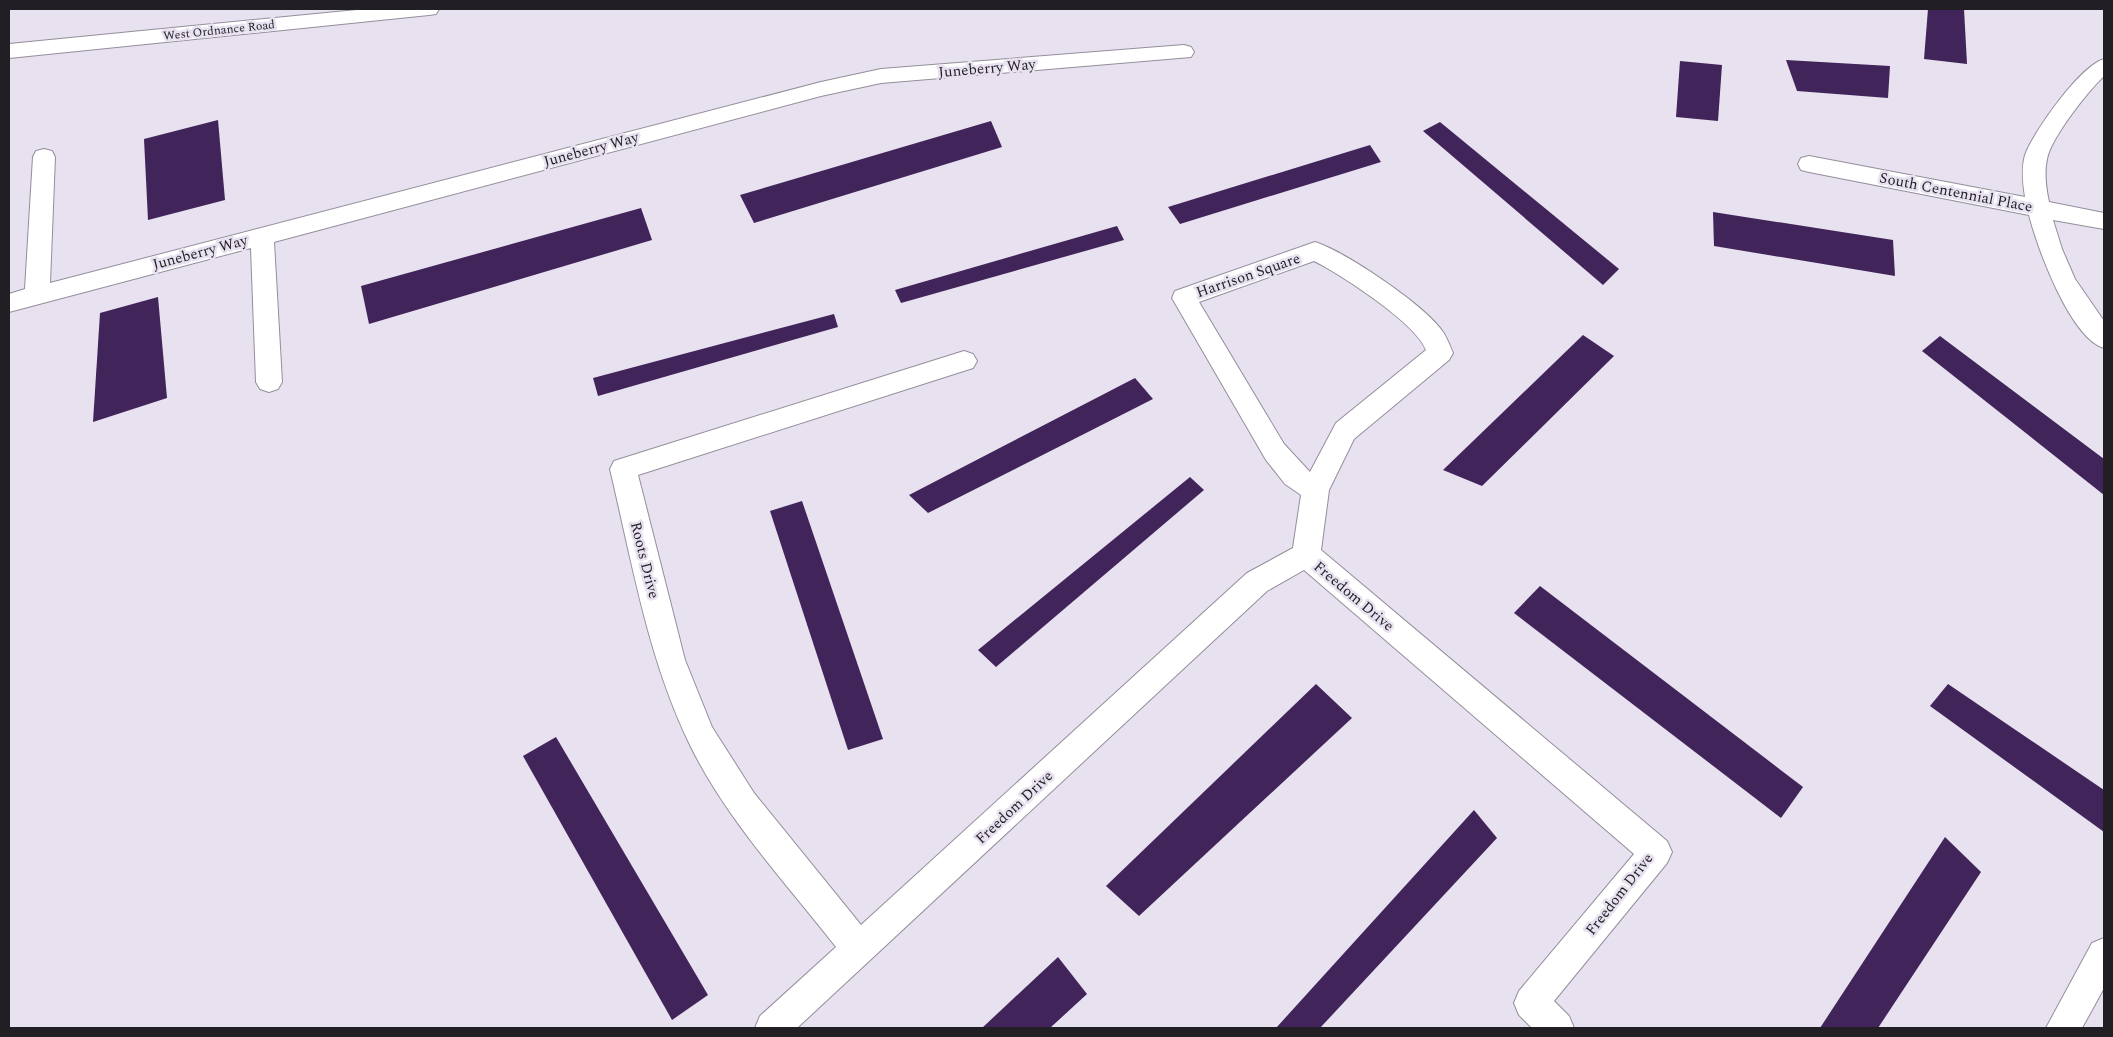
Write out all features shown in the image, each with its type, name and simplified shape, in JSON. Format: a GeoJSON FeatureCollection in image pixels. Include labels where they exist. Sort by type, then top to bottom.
{"type":"FeatureCollection","features":[{"type":"Feature","properties":{"kind":"street","name":"West Ordnance Road"},"geometry":{"type":"LineString","coordinates":[[9,51],[429,9]]}},
{"type":"Feature","properties":{"kind":"street","name":"Juneberry Way"},"geometry":{"type":"LineString","coordinates":[[9,303],[822,89],[881,76],[1184,52]]}},
{"type":"Feature","properties":{"kind":"street"},"geometry":{"type":"LineString","coordinates":[[2104,66],[2074,95],[2036,159],[2034,187],[2047,245],[2063,282],[2089,322],[2104,338]]}},
{"type":"Feature","properties":{"kind":"street"},"geometry":{"type":"LineString","coordinates":[[37,296],[44,157]]}},
{"type":"Feature","properties":{"kind":"street","name":"South Centennial Place"},"geometry":{"type":"LineString","coordinates":[[1809,164],[2104,221]]}},
{"type":"Feature","properties":{"kind":"street"},"geometry":{"type":"LineString","coordinates":[[262,235],[269,382]]}},
{"type":"Feature","properties":{"kind":"street","name":"Harrison Square"},"geometry":{"type":"LineString","coordinates":[[1306,556],[1315,490],[1345,431],[1440,353],[1434,338],[1419,322],[1347,267],[1315,251],[1184,298],[1276,452],[1295,476],[1315,490]]}},
{"type":"Feature","properties":{"kind":"street","name":"Roots Drive"},"geometry":{"type":"LineString","coordinates":[[859,949],[743,804],[701,736],[670,660],[623,469],[964,361]]}},
{"type":"Feature","properties":{"kind":"street","name":"Freedom Drive"},"geometry":{"type":"LineString","coordinates":[[772,1028],[1257,582],[1306,556],[1656,852],[1531,1003],[1557,1028]]}},
{"type":"Feature","properties":{"kind":"street"},"geometry":{"type":"LineString","coordinates":[[2063,1028],[2104,955]]}},
{"type":"Feature","properties":{"kind":"building"},"geometry":{"type":"Polygon","coordinates":[[[1928,9],[1964,9],[1967,64],[1924,59],[1928,9]]]}},
{"type":"Feature","properties":{"kind":"building"},"geometry":{"type":"Polygon","coordinates":[[[1786,60],[1890,66],[1888,98],[1797,91],[1786,60]]]}},
{"type":"Feature","properties":{"kind":"building"},"geometry":{"type":"Polygon","coordinates":[[[1680,61],[1722,65],[1718,121],[1676,117],[1680,61]]]}},
{"type":"Feature","properties":{"kind":"building"},"geometry":{"type":"Polygon","coordinates":[[[218,120],[225,200],[148,220],[144,139],[218,120]]]}},
{"type":"Feature","properties":{"kind":"building"},"geometry":{"type":"Polygon","coordinates":[[[991,121],[1002,147],[754,223],[740,195],[991,121]]]}},
{"type":"Feature","properties":{"kind":"building"},"geometry":{"type":"Polygon","coordinates":[[[1440,122],[1619,269],[1603,285],[1423,131],[1440,122]]]}},
{"type":"Feature","properties":{"kind":"building"},"geometry":{"type":"Polygon","coordinates":[[[1370,145],[1381,162],[1180,224],[1168,207],[1370,145]]]}},
{"type":"Feature","properties":{"kind":"building"},"geometry":{"type":"Polygon","coordinates":[[[641,208],[652,240],[369,324],[361,286],[641,208]]]}},
{"type":"Feature","properties":{"kind":"building"},"geometry":{"type":"Polygon","coordinates":[[[1713,212],[1893,240],[1895,276],[1714,246],[1713,212]]]}},
{"type":"Feature","properties":{"kind":"building"},"geometry":{"type":"Polygon","coordinates":[[[1117,226],[1124,240],[901,303],[895,290],[1117,226]]]}},
{"type":"Feature","properties":{"kind":"building"},"geometry":{"type":"Polygon","coordinates":[[[158,297],[167,398],[93,422],[100,313],[158,297]]]}},
{"type":"Feature","properties":{"kind":"building"},"geometry":{"type":"Polygon","coordinates":[[[834,314],[838,327],[598,396],[593,378],[834,314]]]}},
{"type":"Feature","properties":{"kind":"building"},"geometry":{"type":"Polygon","coordinates":[[[1583,335],[1614,356],[1482,486],[1443,470],[1583,335]]]}},
{"type":"Feature","properties":{"kind":"building"},"geometry":{"type":"Polygon","coordinates":[[[1940,336],[2104,459],[2104,495],[1922,351],[1940,336]]]}},
{"type":"Feature","properties":{"kind":"building"},"geometry":{"type":"Polygon","coordinates":[[[1135,378],[1153,399],[928,513],[909,495],[1135,378]]]}},
{"type":"Feature","properties":{"kind":"building"},"geometry":{"type":"Polygon","coordinates":[[[1190,477],[1204,490],[996,667],[978,650],[1190,477]]]}},
{"type":"Feature","properties":{"kind":"building"},"geometry":{"type":"Polygon","coordinates":[[[802,501],[883,739],[848,750],[770,511],[802,501]]]}},
{"type":"Feature","properties":{"kind":"building"},"geometry":{"type":"Polygon","coordinates":[[[1540,586],[1803,787],[1781,818],[1514,613],[1540,586]]]}},
{"type":"Feature","properties":{"kind":"building"},"geometry":{"type":"Polygon","coordinates":[[[1316,684],[1352,718],[1139,916],[1106,886],[1316,684]]]}},
{"type":"Feature","properties":{"kind":"building"},"geometry":{"type":"Polygon","coordinates":[[[1948,684],[2104,790],[2104,832],[1930,706],[1948,684]]]}},
{"type":"Feature","properties":{"kind":"building"},"geometry":{"type":"Polygon","coordinates":[[[556,737],[708,995],[672,1020],[523,756],[556,737]]]}},
{"type":"Feature","properties":{"kind":"building"},"geometry":{"type":"Polygon","coordinates":[[[1474,810],[1497,838],[1320,1028],[1276,1028],[1474,810]]]}},
{"type":"Feature","properties":{"kind":"building"},"geometry":{"type":"Polygon","coordinates":[[[1945,837],[1981,872],[1878,1028],[1820,1028],[1945,837]]]}},
{"type":"Feature","properties":{"kind":"building"},"geometry":{"type":"Polygon","coordinates":[[[1058,957],[1087,994],[1050,1028],[982,1028],[1058,957]]]}}]}
